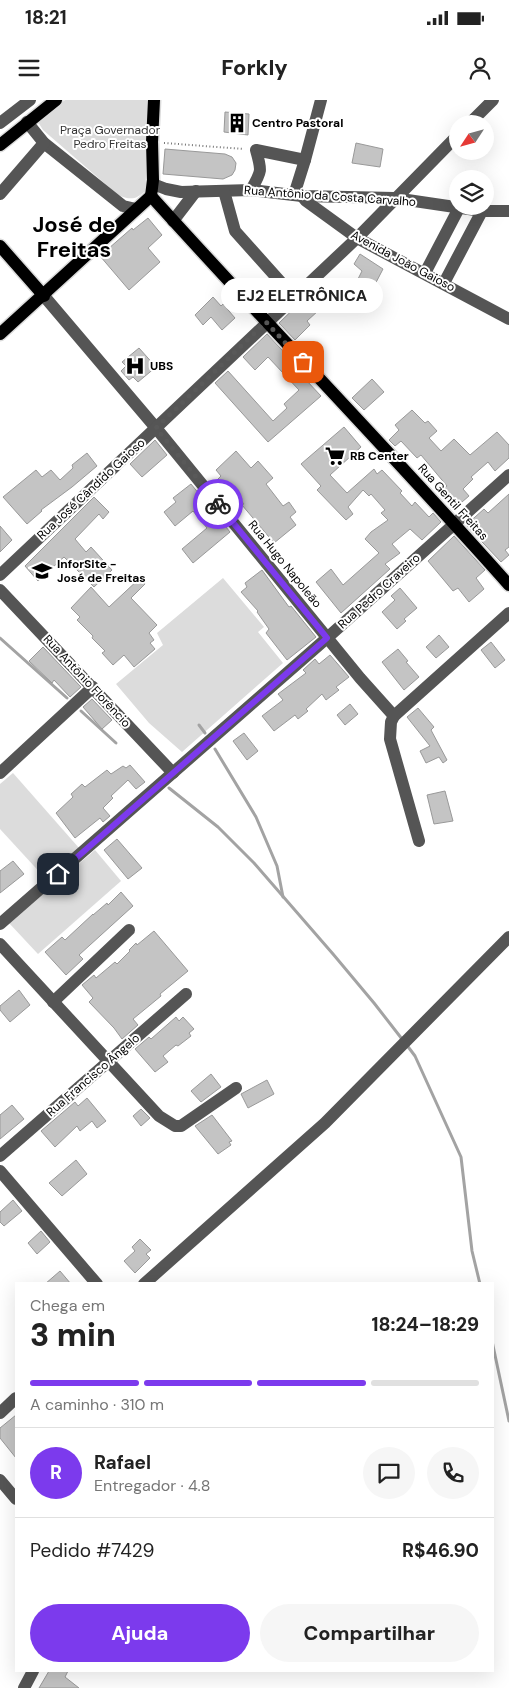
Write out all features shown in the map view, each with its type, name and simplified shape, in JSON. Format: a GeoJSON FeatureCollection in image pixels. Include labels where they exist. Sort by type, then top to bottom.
{"type":"FeatureCollection","features":[{"type":"Feature","properties":{"kind":"main road"},"geometry":{"type":"LineString","coordinates":[[0,145],[56,100]]}},
{"type":"Feature","properties":{"kind":"main road"},"geometry":{"type":"LineString","coordinates":[[0,334],[44,296],[136,209],[152,190],[154,100]]}},
{"type":"Feature","properties":{"kind":"main road","name":"Rua Gentil Freitas"},"geometry":{"type":"LineString","coordinates":[[152,190],[173,221],[455,524],[509,585]]}},
{"type":"Feature","properties":{"kind":"main road","name":"Rua Hugo Napoleão"},"geometry":{"type":"LineString","coordinates":[[0,246],[44,296]]}},
{"type":"Feature","properties":{"kind":"street"},"geometry":{"type":"LineString","coordinates":[[0,123],[30,100]]}},
{"type":"Feature","properties":{"kind":"street"},"geometry":{"type":"LineString","coordinates":[[298,196],[305,160],[321,100]]}},
{"type":"Feature","properties":{"kind":"street"},"geometry":{"type":"LineString","coordinates":[[478,115],[493,100]]}},
{"type":"Feature","properties":{"kind":"street"},"geometry":{"type":"LineString","coordinates":[[27,122],[44,143],[123,206],[136,209]]}},
{"type":"Feature","properties":{"kind":"street"},"geometry":{"type":"LineString","coordinates":[[0,194],[44,143]]}},
{"type":"Feature","properties":{"kind":"street","name":"Rua José Cândido Gaioso"},"geometry":{"type":"LineString","coordinates":[[0,575],[356,238],[449,144]]}},
{"type":"Feature","properties":{"kind":"street"},"geometry":{"type":"LineString","coordinates":[[251,190],[261,174],[256,150],[305,160]]}},
{"type":"Feature","properties":{"kind":"street","name":"Rua Antônio da Costa Carvalho"},"geometry":{"type":"LineString","coordinates":[[152,190],[166,189],[181,192],[251,190],[298,196],[394,198],[449,206]]}},
{"type":"Feature","properties":{"kind":"street"},"geometry":{"type":"LineString","coordinates":[[173,221],[196,191]]}},
{"type":"Feature","properties":{"kind":"street"},"geometry":{"type":"LineString","coordinates":[[224,191],[235,231],[294,297]]}},
{"type":"Feature","properties":{"kind":"street","name":"Avenida João Gaioso"},"geometry":{"type":"LineString","coordinates":[[298,196],[356,238],[509,319]]}},
{"type":"Feature","properties":{"kind":"street","name":"Rua Antônio da Costa Carvalho"},"geometry":{"type":"LineString","coordinates":[[494,211],[509,211]]}},
{"type":"Feature","properties":{"kind":"street"},"geometry":{"type":"LineString","coordinates":[[425,273],[455,215]]}},
{"type":"Feature","properties":{"kind":"street"},"geometry":{"type":"LineString","coordinates":[[444,283],[484,215]]}},
{"type":"Feature","properties":{"kind":"street"},"geometry":{"type":"LineString","coordinates":[[494,215],[509,222]]}},
{"type":"Feature","properties":{"kind":"street","name":"Rua Hugo Napoleão"},"geometry":{"type":"LineString","coordinates":[[44,296],[156,428],[327,638],[394,716]]}},
{"type":"Feature","properties":{"kind":"street","name":"Rua Pedro Craveiro"},"geometry":{"type":"LineString","coordinates":[[0,924],[327,638],[509,475]]}},
{"type":"Feature","properties":{"kind":"street","name":"Rua Antônio Florêncio"},"geometry":{"type":"LineString","coordinates":[[0,590],[173,773]]}},
{"type":"Feature","properties":{"kind":"street"},"geometry":{"type":"LineString","coordinates":[[419,841],[390,739],[391,722],[394,716],[509,614]]}},
{"type":"Feature","properties":{"kind":"street"},"geometry":{"type":"LineString","coordinates":[[0,773],[93,687]]}},
{"type":"Feature","properties":{"kind":"street"},"geometry":{"type":"LineString","coordinates":[[54,1002],[129,930]]}},
{"type":"Feature","properties":{"kind":"street"},"geometry":{"type":"LineString","coordinates":[[146,1282],[325,1123],[509,937]]}},
{"type":"Feature","properties":{"kind":"street"},"geometry":{"type":"LineString","coordinates":[[0,944],[159,1116],[174,1126],[181,1126],[236,1088]]}},
{"type":"Feature","properties":{"kind":"street","name":"Rua Francisco Ângelo"},"geometry":{"type":"LineString","coordinates":[[0,1156],[186,994]]}},
{"type":"Feature","properties":{"kind":"street"},"geometry":{"type":"LineString","coordinates":[[0,1171],[95,1282]]}},
{"type":"Feature","properties":{"kind":"street"},"geometry":{"type":"LineString","coordinates":[[0,1413],[15,1399]]}},
{"type":"Feature","properties":{"kind":"street"},"geometry":{"type":"LineString","coordinates":[[0,1480],[15,1498]]}},
{"type":"Feature","properties":{"kind":"street"},"geometry":{"type":"LineString","coordinates":[[24,1688],[32,1672]]}},
{"type":"Feature","properties":{"kind":"path"},"geometry":{"type":"LineString","coordinates":[[152,142],[256,150]]}},
{"type":"Feature","properties":{"kind":"green space","name":"Praça Governador Pedro Freitas"},"geometry":{"type":"Polygon","coordinates":[[[65,100],[150,100],[145,191],[142,194],[136,198],[126,198],[118,195],[43,130],[38,122],[65,100]]]}},
{"type":"Feature","properties":{"kind":"green space"},"geometry":{"type":"Polygon","coordinates":[[[223,578],[264,627],[258,632],[283,663],[182,752],[149,723],[116,684],[163,645],[157,633],[223,578]]]}},
{"type":"Feature","properties":{"kind":"green space"},"geometry":{"type":"Polygon","coordinates":[[[13,773],[79,848],[45,878],[0,829],[0,784],[13,773]]]}},
{"type":"Feature","properties":{"kind":"green space"},"geometry":{"type":"Polygon","coordinates":[[[95,850],[121,881],[38,954],[9,923],[95,850]]]}},
{"type":"Feature","properties":{"kind":"building","name":"Centro Pastoral"},"geometry":{"type":"Polygon","coordinates":[[[225,112],[249,114],[248,135],[224,132],[225,112]]]}},
{"type":"Feature","properties":{"kind":"building"},"geometry":{"type":"Polygon","coordinates":[[[356,143],[383,149],[380,167],[352,163],[356,143]]]}},
{"type":"Feature","properties":{"kind":"building"},"geometry":{"type":"Polygon","coordinates":[[[165,149],[225,154],[232,157],[236,163],[235,170],[232,175],[223,179],[163,174],[165,149]]]}},
{"type":"Feature","properties":{"kind":"building"},"geometry":{"type":"Polygon","coordinates":[[[148,218],[162,235],[148,248],[160,262],[129,290],[100,256],[132,228],[133,230],[148,218]]]}},
{"type":"Feature","properties":{"kind":"building"},"geometry":{"type":"Polygon","coordinates":[[[360,254],[383,269],[370,294],[355,285],[362,271],[354,264],[360,254]]]}},
{"type":"Feature","properties":{"kind":"building"},"geometry":{"type":"Polygon","coordinates":[[[307,296],[319,310],[307,321],[310,325],[295,340],[279,323],[307,296]]]}},
{"type":"Feature","properties":{"kind":"building"},"geometry":{"type":"Polygon","coordinates":[[[213,297],[221,306],[223,304],[235,318],[222,330],[211,317],[203,325],[195,315],[213,297]]]}},
{"type":"Feature","properties":{"kind":"building"},"geometry":{"type":"Polygon","coordinates":[[[267,334],[308,378],[306,380],[321,396],[268,442],[215,383],[228,371],[273,421],[287,408],[284,404],[299,390],[268,357],[255,370],[243,357],[267,334]]]}},
{"type":"Feature","properties":{"kind":"building"},"geometry":{"type":"Polygon","coordinates":[[[139,348],[156,367],[138,382],[133,377],[129,380],[121,371],[126,366],[122,362],[139,348]]]}},
{"type":"Feature","properties":{"kind":"building"},"geometry":{"type":"Polygon","coordinates":[[[372,379],[384,392],[364,410],[352,398],[372,379]]]}},
{"type":"Feature","properties":{"kind":"building"},"geometry":{"type":"Polygon","coordinates":[[[412,410],[425,423],[428,421],[437,431],[429,438],[441,451],[454,439],[470,455],[497,432],[509,445],[509,458],[495,471],[488,462],[471,477],[473,479],[463,489],[469,496],[455,508],[441,491],[447,486],[421,455],[417,458],[401,441],[395,446],[389,440],[399,430],[395,425],[412,410]]]}},
{"type":"Feature","properties":{"kind":"building"},"geometry":{"type":"Polygon","coordinates":[[[344,427],[361,447],[330,475],[347,493],[374,469],[377,474],[382,470],[402,491],[400,493],[412,506],[415,502],[429,517],[433,513],[441,522],[422,540],[410,529],[392,544],[400,553],[385,564],[390,569],[341,613],[316,582],[331,569],[343,585],[379,553],[365,539],[371,532],[388,520],[381,513],[385,510],[371,494],[369,496],[363,490],[348,507],[353,514],[346,520],[317,490],[321,486],[301,464],[344,427]]]}},
{"type":"Feature","properties":{"kind":"building"},"geometry":{"type":"Polygon","coordinates":[[[155,440],[167,455],[142,477],[130,464],[155,440]]]}},
{"type":"Feature","properties":{"kind":"building"},"geometry":{"type":"Polygon","coordinates":[[[236,451],[251,468],[258,461],[273,478],[266,484],[283,506],[289,502],[296,512],[290,517],[296,525],[274,543],[228,485],[224,488],[217,480],[221,476],[216,470],[236,451]]]}},
{"type":"Feature","properties":{"kind":"building"},"geometry":{"type":"Polygon","coordinates":[[[87,453],[97,466],[41,510],[27,524],[3,497],[36,470],[42,477],[51,470],[60,480],[73,468],[72,465],[87,453]]]}},
{"type":"Feature","properties":{"kind":"building"},"geometry":{"type":"Polygon","coordinates":[[[191,484],[230,532],[193,563],[182,549],[207,528],[193,511],[175,526],[164,512],[176,502],[173,498],[191,484]]]}},
{"type":"Feature","properties":{"kind":"building"},"geometry":{"type":"Polygon","coordinates":[[[509,494],[509,547],[505,550],[509,555],[501,562],[466,525],[484,509],[488,513],[509,494]]]}},
{"type":"Feature","properties":{"kind":"building"},"geometry":{"type":"Polygon","coordinates":[[[94,497],[109,512],[103,519],[99,514],[75,539],[86,552],[91,547],[112,570],[94,587],[64,557],[38,581],[25,566],[94,497]]]}},
{"type":"Feature","properties":{"kind":"building"},"geometry":{"type":"Polygon","coordinates":[[[0,526],[12,540],[0,552],[0,526]]]}},
{"type":"Feature","properties":{"kind":"building"},"geometry":{"type":"Polygon","coordinates":[[[454,536],[485,570],[476,578],[484,589],[469,602],[458,588],[453,591],[428,561],[454,536]]]}},
{"type":"Feature","properties":{"kind":"building"},"geometry":{"type":"Polygon","coordinates":[[[262,570],[289,607],[291,606],[316,637],[287,660],[266,633],[269,629],[258,611],[241,592],[247,587],[245,583],[262,570]]]}},
{"type":"Feature","properties":{"kind":"building"},"geometry":{"type":"Polygon","coordinates":[[[140,578],[145,584],[131,598],[157,625],[149,633],[154,640],[150,643],[155,649],[134,667],[124,655],[113,665],[102,653],[105,651],[92,638],[93,636],[77,620],[80,617],[71,608],[91,587],[109,607],[140,578]]]}},
{"type":"Feature","properties":{"kind":"building"},"geometry":{"type":"Polygon","coordinates":[[[400,588],[417,608],[404,619],[406,621],[397,629],[382,612],[395,600],[391,596],[400,588]]]}},
{"type":"Feature","properties":{"kind":"building"},"geometry":{"type":"Polygon","coordinates":[[[439,635],[449,647],[436,658],[426,647],[439,635]]]}},
{"type":"Feature","properties":{"kind":"building"},"geometry":{"type":"Polygon","coordinates":[[[491,642],[505,660],[495,668],[481,650],[491,642]]]}},
{"type":"Feature","properties":{"kind":"building"},"geometry":{"type":"Polygon","coordinates":[[[43,647],[81,687],[70,697],[54,680],[52,683],[29,661],[43,647]]]}},
{"type":"Feature","properties":{"kind":"building"},"geometry":{"type":"Polygon","coordinates":[[[398,649],[419,677],[404,690],[382,662],[398,649]]]}},
{"type":"Feature","properties":{"kind":"building"},"geometry":{"type":"Polygon","coordinates":[[[330,655],[349,677],[336,687],[339,690],[326,700],[322,694],[306,709],[308,711],[298,719],[295,715],[274,731],[262,716],[283,700],[278,694],[306,673],[303,670],[315,659],[319,664],[330,655]]]}},
{"type":"Feature","properties":{"kind":"building"},"geometry":{"type":"Polygon","coordinates":[[[92,699],[112,720],[102,729],[83,707],[92,699]]]}},
{"type":"Feature","properties":{"kind":"building"},"geometry":{"type":"Polygon","coordinates":[[[350,704],[358,714],[345,725],[337,715],[350,704]]]}},
{"type":"Feature","properties":{"kind":"building"},"geometry":{"type":"Polygon","coordinates":[[[418,708],[434,727],[431,730],[447,760],[443,763],[439,757],[426,763],[420,751],[430,746],[407,717],[418,708]]]}},
{"type":"Feature","properties":{"kind":"building"},"geometry":{"type":"Polygon","coordinates":[[[244,733],[258,751],[247,760],[233,741],[244,733]]]}},
{"type":"Feature","properties":{"kind":"building"},"geometry":{"type":"Polygon","coordinates":[[[130,765],[145,782],[136,789],[128,780],[111,796],[113,798],[103,808],[110,816],[103,822],[100,818],[75,838],[56,813],[73,797],[71,794],[82,784],[85,787],[107,770],[111,774],[123,766],[126,768],[130,765]]]}},
{"type":"Feature","properties":{"kind":"building"},"geometry":{"type":"Polygon","coordinates":[[[445,791],[453,821],[434,824],[427,795],[445,791]]]}},
{"type":"Feature","properties":{"kind":"building"},"geometry":{"type":"Polygon","coordinates":[[[117,839],[142,868],[128,879],[104,850],[117,839]]]}},
{"type":"Feature","properties":{"kind":"building"},"geometry":{"type":"Polygon","coordinates":[[[13,861],[24,874],[0,893],[0,871],[13,861]]]}},
{"type":"Feature","properties":{"kind":"building"},"geometry":{"type":"Polygon","coordinates":[[[121,892],[133,906],[79,955],[83,959],[66,975],[45,952],[62,937],[65,940],[93,914],[107,903],[108,905],[121,892]]]}},
{"type":"Feature","properties":{"kind":"building"},"geometry":{"type":"Polygon","coordinates":[[[154,931],[188,971],[133,1019],[138,1025],[122,1039],[89,1002],[93,998],[82,985],[94,975],[96,978],[115,962],[117,964],[136,943],[137,945],[154,931]]]}},
{"type":"Feature","properties":{"kind":"building"},"geometry":{"type":"Polygon","coordinates":[[[19,990],[30,1005],[10,1022],[0,1010],[0,1006],[19,990]]]}},
{"type":"Feature","properties":{"kind":"building"},"geometry":{"type":"Polygon","coordinates":[[[176,1017],[179,1021],[183,1017],[194,1029],[189,1033],[191,1036],[163,1056],[168,1062],[155,1072],[135,1049],[149,1037],[151,1039],[176,1017]]]}},
{"type":"Feature","properties":{"kind":"building"},"geometry":{"type":"Polygon","coordinates":[[[211,1074],[221,1087],[201,1102],[191,1091],[211,1074]]]}},
{"type":"Feature","properties":{"kind":"building"},"geometry":{"type":"Polygon","coordinates":[[[267,1080],[274,1094],[248,1108],[241,1094],[267,1080]]]}},
{"type":"Feature","properties":{"kind":"building"},"geometry":{"type":"Polygon","coordinates":[[[87,1098],[106,1121],[97,1128],[92,1121],[80,1131],[77,1126],[55,1147],[41,1131],[75,1102],[78,1106],[87,1098]]]}},
{"type":"Feature","properties":{"kind":"building"},"geometry":{"type":"Polygon","coordinates":[[[12,1105],[24,1119],[0,1139],[0,1115],[12,1105]]]}},
{"type":"Feature","properties":{"kind":"building"},"geometry":{"type":"Polygon","coordinates":[[[141,1109],[150,1118],[141,1126],[133,1116],[141,1109]]]}},
{"type":"Feature","properties":{"kind":"building"},"geometry":{"type":"Polygon","coordinates":[[[212,1115],[232,1141],[229,1142],[231,1145],[218,1154],[195,1126],[212,1115]]]}},
{"type":"Feature","properties":{"kind":"building"},"geometry":{"type":"Polygon","coordinates":[[[76,1160],[87,1174],[62,1196],[49,1183],[76,1160]]]}},
{"type":"Feature","properties":{"kind":"building"},"geometry":{"type":"Polygon","coordinates":[[[13,1200],[22,1211],[4,1226],[0,1222],[0,1212],[13,1200]]]}},
{"type":"Feature","properties":{"kind":"building"},"geometry":{"type":"Polygon","coordinates":[[[41,1231],[50,1242],[37,1254],[28,1243],[41,1231]]]}},
{"type":"Feature","properties":{"kind":"building"},"geometry":{"type":"Polygon","coordinates":[[[140,1239],[151,1250],[146,1254],[150,1258],[135,1273],[124,1261],[135,1251],[132,1247],[140,1239]]]}},
{"type":"Feature","properties":{"kind":"building"},"geometry":{"type":"Polygon","coordinates":[[[60,1271],[69,1282],[47,1282],[60,1271]]]}},
{"type":"Feature","properties":{"kind":"building"},"geometry":{"type":"Polygon","coordinates":[[[15,1416],[15,1457],[0,1438],[0,1428],[15,1416]]]}},
{"type":"Feature","properties":{"kind":"building"},"geometry":{"type":"Polygon","coordinates":[[[48,1672],[68,1672],[65,1677],[79,1688],[39,1688],[48,1672]]]}},
{"type":"Feature","properties":{"kind":"waterway"},"geometry":{"type":"LineString","coordinates":[[0,638],[67,698]]}},
{"type":"Feature","properties":{"kind":"waterway"},"geometry":{"type":"LineString","coordinates":[[81,711],[116,743]]}},
{"type":"Feature","properties":{"kind":"waterway"},"geometry":{"type":"LineString","coordinates":[[199,725],[205,733]]}},
{"type":"Feature","properties":{"kind":"waterway"},"geometry":{"type":"LineString","coordinates":[[215,749],[256,817],[277,866],[283,897]]}},
{"type":"Feature","properties":{"kind":"waterway"},"geometry":{"type":"LineString","coordinates":[[169,788],[218,827],[254,863],[333,954],[402,1039]]}},
{"type":"Feature","properties":{"kind":"waterway"},"geometry":{"type":"LineString","coordinates":[[406,1044],[415,1056],[461,1157],[472,1251],[480,1282]]}},
{"type":"Feature","properties":{"kind":"waterway"},"geometry":{"type":"LineString","coordinates":[[494,1350],[509,1421]]}},
{"type":"Feature","properties":{"kind":"way so far"},"geometry":{"type":"LineString","coordinates":[[218,504],[156,428],[266,322],[303,362]]}},
{"type":"Feature","properties":{"kind":"place","name":"Centro Pastoral"},"geometry":{"type":"Point","coordinates":[237,123]}},
{"type":"Feature","properties":{"kind":"place","name":"EJ2 ELETRÔNICA"},"geometry":{"type":"Point","coordinates":[303,362]}},
{"type":"Feature","properties":{"kind":"place","name":"UBS"},"geometry":{"type":"Point","coordinates":[135,366]}},
{"type":"Feature","properties":{"kind":"place","name":"RB Center"},"geometry":{"type":"Point","coordinates":[335,456]}},
{"type":"Feature","properties":{"kind":"place","name":"InforSite - José de Freitas"},"geometry":{"type":"Point","coordinates":[42,571]}},
{"type":"Feature","properties":{"kind":"district","name":"José de Freitas"},"geometry":{"type":"Point","coordinates":[74,236]}},
{"type":"Feature","properties":{"kind":"route"},"geometry":{"type":"LineString","coordinates":[[58,874],[327,638],[218,504]]}}]}
